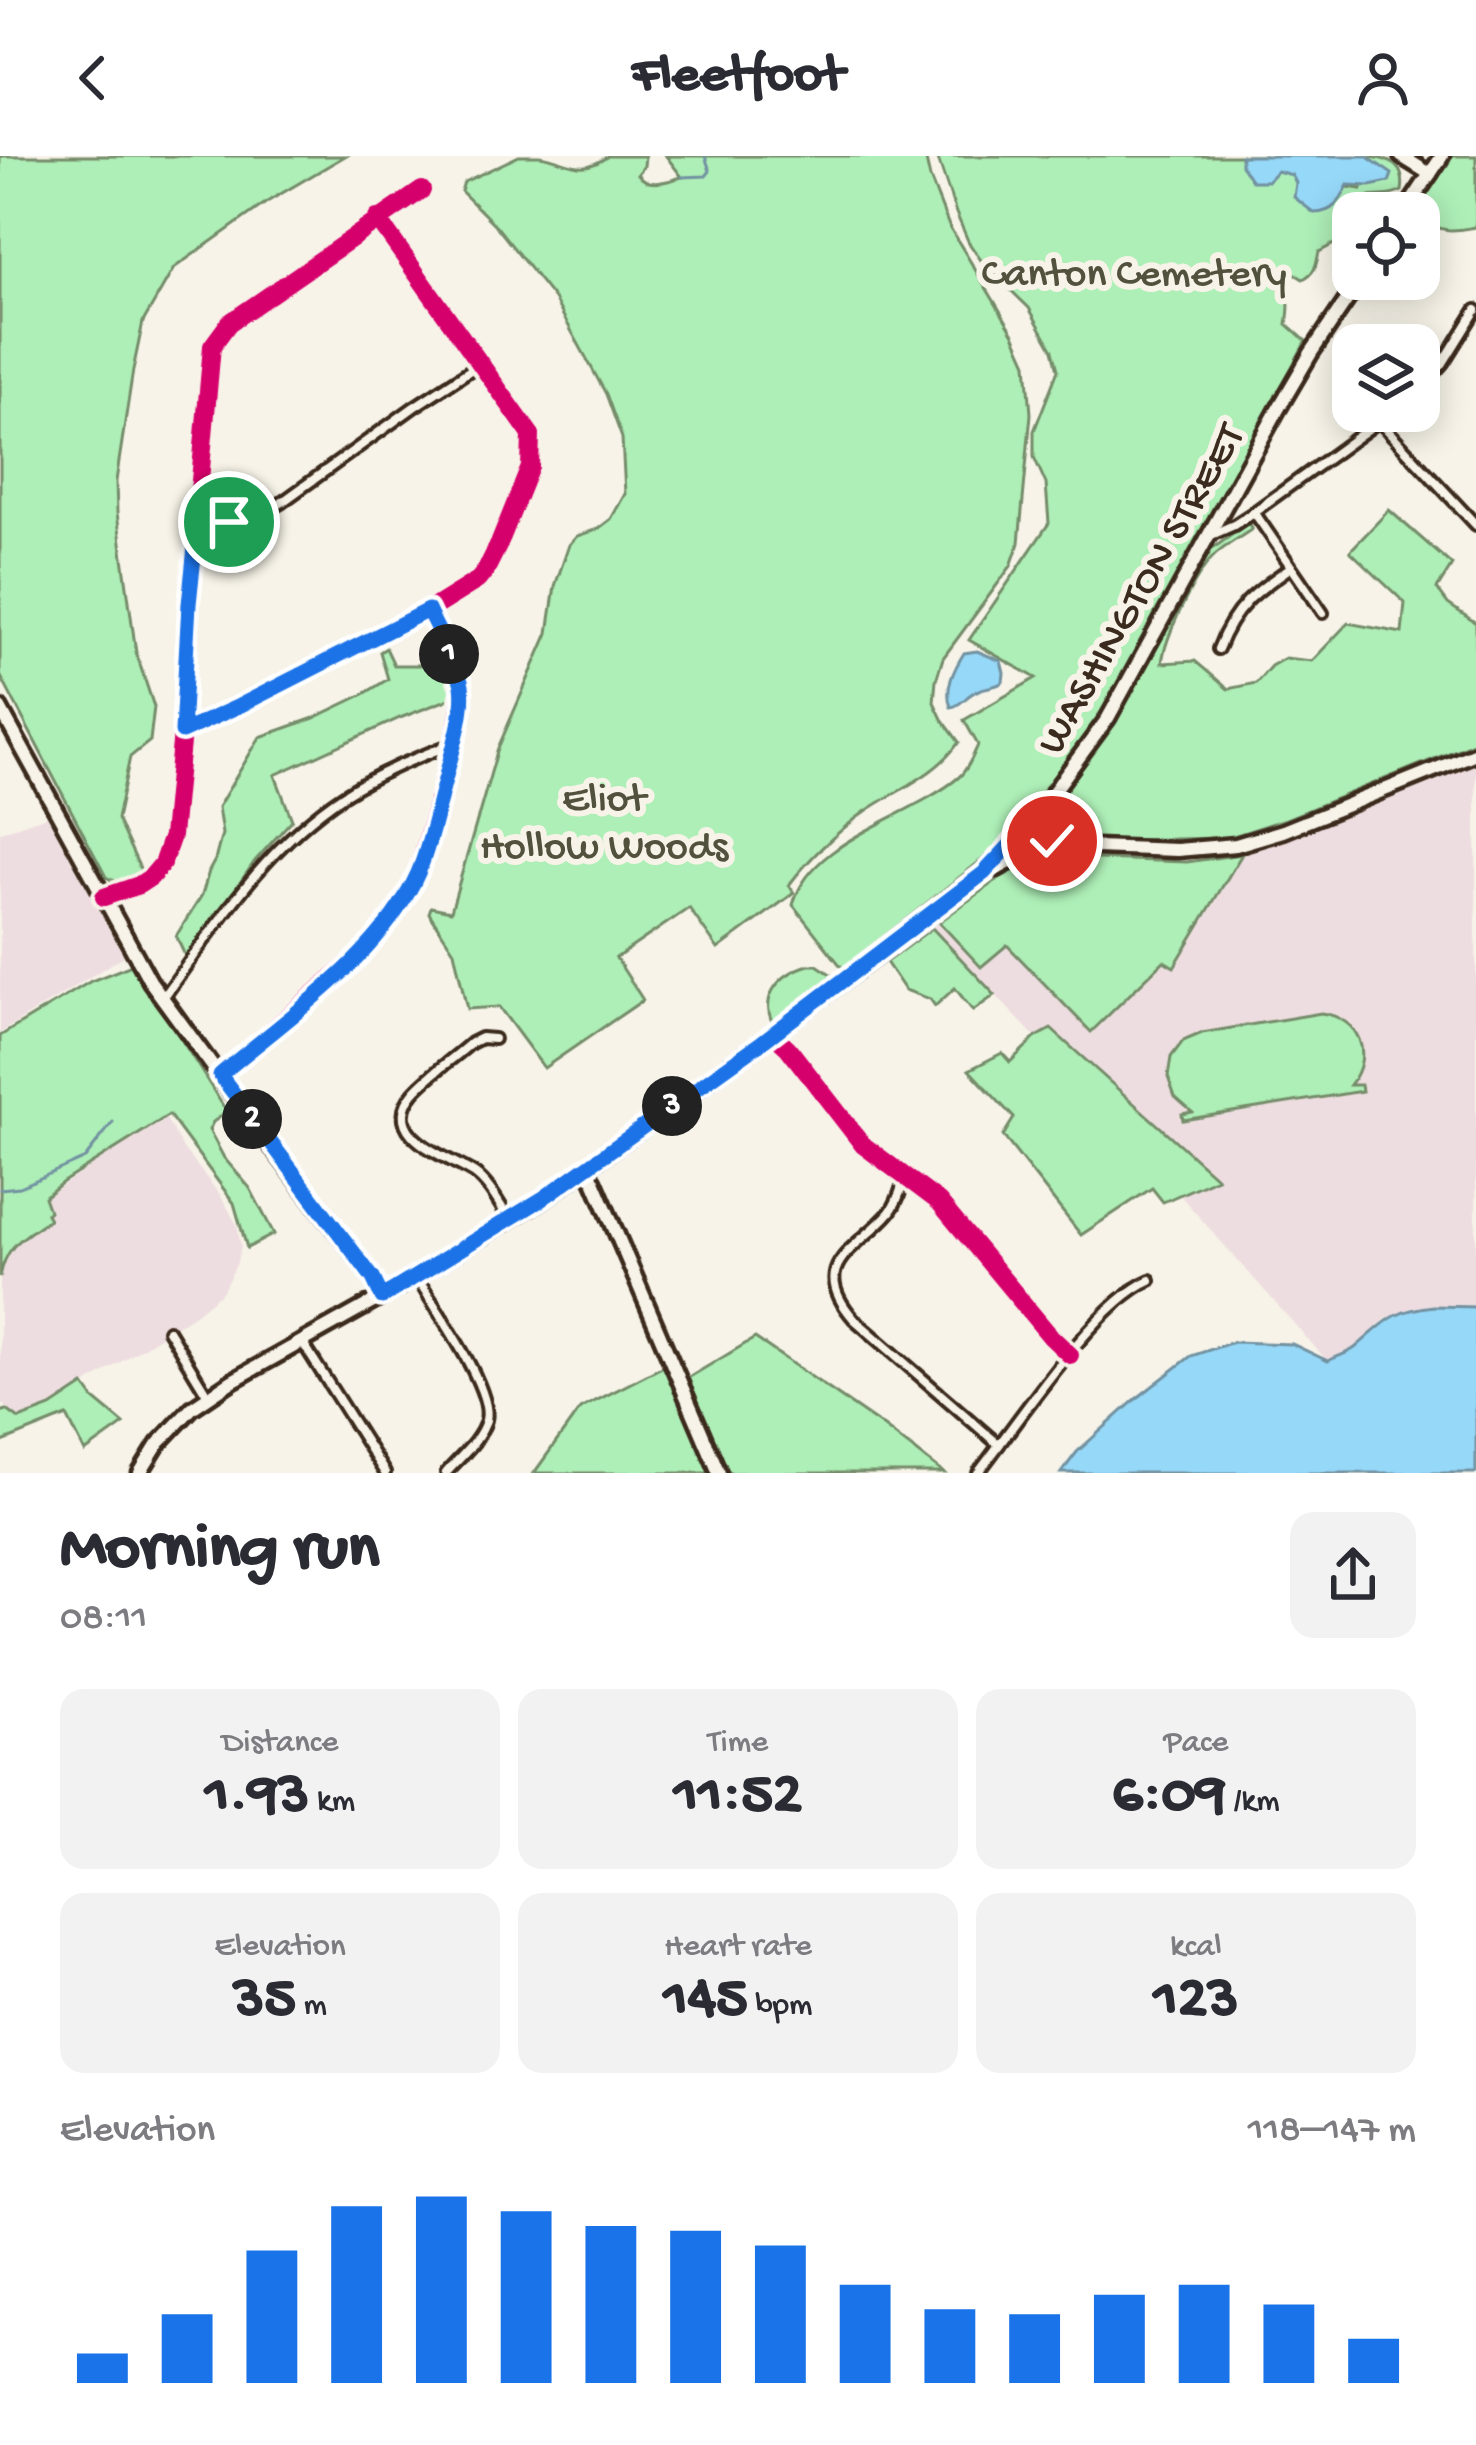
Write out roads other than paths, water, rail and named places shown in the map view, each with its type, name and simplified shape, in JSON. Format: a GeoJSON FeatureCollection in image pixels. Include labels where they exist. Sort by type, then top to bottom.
{"type":"FeatureCollection","features":[{"type":"Feature","properties":{"kind":"main road"},"geometry":{"type":"LineString","coordinates":[[1401,156],[1430,174]]}},
{"type":"Feature","properties":{"kind":"main road"},"geometry":{"type":"LineString","coordinates":[[1418,192],[1442,156]]}},
{"type":"Feature","properties":{"kind":"main road","name":"WASHINGTON STREET"},"geometry":{"type":"LineString","coordinates":[[140,1473],[175,1424],[208,1396],[510,1220],[773,1034],[984,873],[1025,830],[1108,718],[1311,353],[1347,300]]}},
{"type":"Feature","properties":{"kind":"main road"},"geometry":{"type":"LineString","coordinates":[[0,708],[162,999],[373,1278],[382,1297]]}},
{"type":"Feature","properties":{"kind":"main road","name":"WASHINGTON STREET"},"geometry":{"type":"LineString","coordinates":[[942,905],[1021,854],[1068,845],[1177,850],[1237,845],[1476,753]]}},
{"type":"Feature","properties":{"kind":"main road"},"geometry":{"type":"LineString","coordinates":[[1025,830],[1068,845]]}},
{"type":"Feature","properties":{"kind":"main road"},"geometry":{"type":"LineString","coordinates":[[1025,830],[1034,843],[1051,846]]}},
{"type":"Feature","properties":{"kind":"main road"},"geometry":{"type":"LineString","coordinates":[[586,1168],[719,1473]]}},
{"type":"Feature","properties":{"kind":"street"},"geometry":{"type":"LineString","coordinates":[[104,897],[139,886],[169,850],[212,346],[229,323],[422,190]]}},
{"type":"Feature","properties":{"kind":"street"},"geometry":{"type":"LineString","coordinates":[[182,732],[428,610],[478,580],[530,467],[531,435],[377,218]]}},
{"type":"Feature","properties":{"kind":"street"},"geometry":{"type":"LineString","coordinates":[[1440,366],[1476,310]]}},
{"type":"Feature","properties":{"kind":"street"},"geometry":{"type":"LineString","coordinates":[[198,518],[229,522],[256,517],[482,363]]}},
{"type":"Feature","properties":{"kind":"street"},"geometry":{"type":"LineString","coordinates":[[1208,536],[1254,512],[1364,432]]}},
{"type":"Feature","properties":{"kind":"street"},"geometry":{"type":"LineString","coordinates":[[1389,432],[1476,525]]}},
{"type":"Feature","properties":{"kind":"street"},"geometry":{"type":"LineString","coordinates":[[1254,512],[1323,613]]}},
{"type":"Feature","properties":{"kind":"street"},"geometry":{"type":"LineString","coordinates":[[1218,649],[1234,613],[1291,567]]}},
{"type":"Feature","properties":{"kind":"street"},"geometry":{"type":"LineString","coordinates":[[220,1075],[371,945],[404,898],[422,860],[454,743],[463,689],[428,610]]}},
{"type":"Feature","properties":{"kind":"street"},"geometry":{"type":"LineString","coordinates":[[162,999],[228,908],[286,840],[368,781],[454,743]]}},
{"type":"Feature","properties":{"kind":"street"},"geometry":{"type":"LineString","coordinates":[[773,1034],[863,1145],[939,1202],[1070,1355]]}},
{"type":"Feature","properties":{"kind":"street"},"geometry":{"type":"LineString","coordinates":[[494,1039],[471,1043],[415,1091],[405,1105],[405,1116],[414,1139],[475,1174],[510,1220]]}},
{"type":"Feature","properties":{"kind":"street"},"geometry":{"type":"LineString","coordinates":[[905,1177],[892,1210],[849,1247],[836,1270],[836,1293],[854,1319],[999,1445]]}},
{"type":"Feature","properties":{"kind":"street"},"geometry":{"type":"LineString","coordinates":[[416,1276],[475,1374],[487,1408],[478,1437],[446,1473]]}},
{"type":"Feature","properties":{"kind":"street"},"geometry":{"type":"LineString","coordinates":[[978,1473],[1070,1355],[1127,1293],[1150,1280]]}},
{"type":"Feature","properties":{"kind":"street"},"geometry":{"type":"LineString","coordinates":[[168,1330],[208,1396]]}},
{"type":"Feature","properties":{"kind":"street"},"geometry":{"type":"LineString","coordinates":[[302,1342],[385,1473]]}},
{"type":"Feature","properties":{"kind":"water"},"geometry":{"type":"Polygon","coordinates":[[[1241,156],[1366,156],[1392,174],[1389,182],[1348,185],[1344,192],[1332,192],[1332,208],[1314,213],[1294,197],[1292,175],[1277,171],[1267,181],[1252,181],[1241,165],[1241,156]]]}},
{"type":"Feature","properties":{"kind":"water"},"geometry":{"type":"Polygon","coordinates":[[[977,651],[1001,661],[1003,682],[951,707],[949,686],[954,672],[964,653],[977,651]]]}},
{"type":"Feature","properties":{"kind":"water"},"geometry":{"type":"Polygon","coordinates":[[[1433,1306],[1476,1307],[1476,1473],[1061,1473],[1077,1452],[1191,1356],[1233,1342],[1292,1344],[1328,1361],[1352,1350],[1398,1315],[1433,1306]]]}},
{"type":"Feature","properties":{"kind":"waterway"},"geometry":{"type":"LineString","coordinates":[[682,177],[706,176],[710,171],[705,156]]}},
{"type":"Feature","properties":{"kind":"waterway"},"geometry":{"type":"LineString","coordinates":[[0,1189],[20,1187],[85,1158],[113,1122]]}},
{"type":"Feature","properties":{"kind":"park label","name":"Canton Cemetery"},"geometry":{"type":"Point","coordinates":[1134,269]}},
{"type":"Feature","properties":{"kind":"park label","name":"Eliot Hollow Woods"},"geometry":{"type":"Point","coordinates":[604,818]}}]}
